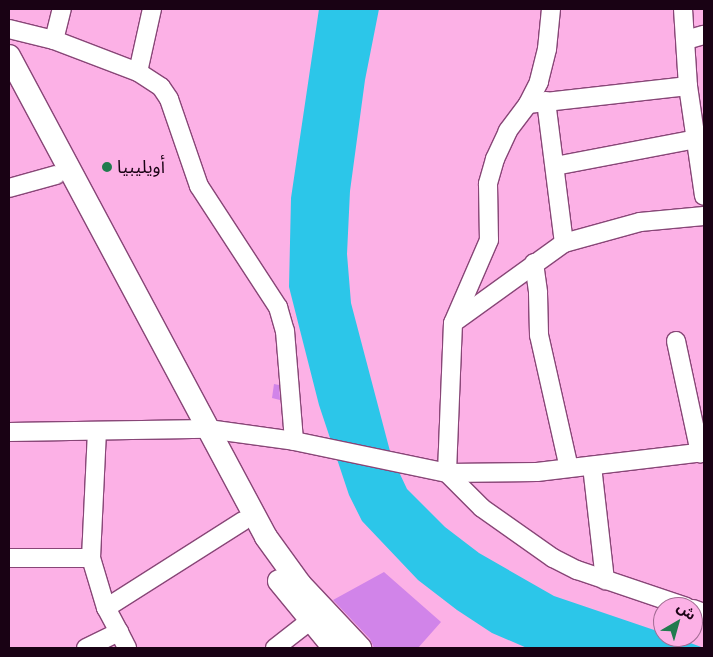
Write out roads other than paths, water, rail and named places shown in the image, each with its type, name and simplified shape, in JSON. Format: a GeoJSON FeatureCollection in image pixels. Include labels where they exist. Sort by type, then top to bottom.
{"type":"FeatureCollection","features":[{"type":"Feature","properties":{"kind":"main road"},"geometry":{"type":"LineString","coordinates":[[9,56],[200,429],[243,521],[271,568],[316,615],[360,648]]}},
{"type":"Feature","properties":{"kind":"main road"},"geometry":{"type":"LineString","coordinates":[[9,87],[56,176],[200,429],[316,615],[334,648]]}},
{"type":"Feature","properties":{"kind":"street"},"geometry":{"type":"LineString","coordinates":[[54,40],[62,9]]}},
{"type":"Feature","properties":{"kind":"street"},"geometry":{"type":"LineString","coordinates":[[138,72],[152,9]]}},
{"type":"Feature","properties":{"kind":"street"},"geometry":{"type":"LineString","coordinates":[[551,9],[547,49],[539,82],[528,104],[508,131],[495,159],[488,184],[489,240],[453,323],[447,473],[482,508],[519,536],[553,558],[604,580],[656,597]]}},
{"type":"Feature","properties":{"kind":"street"},"geometry":{"type":"LineString","coordinates":[[683,9],[688,86],[704,196]]}},
{"type":"Feature","properties":{"kind":"street"},"geometry":{"type":"LineString","coordinates":[[9,29],[54,40],[138,72],[161,86],[169,99],[199,186],[278,307],[285,332],[294,441]]}},
{"type":"Feature","properties":{"kind":"street"},"geometry":{"type":"LineString","coordinates":[[686,40],[704,35]]}},
{"type":"Feature","properties":{"kind":"street"},"geometry":{"type":"LineString","coordinates":[[528,104],[688,86]]}},
{"type":"Feature","properties":{"kind":"street"},"geometry":{"type":"LineString","coordinates":[[546,101],[564,243]]}},
{"type":"Feature","properties":{"kind":"street"},"geometry":{"type":"LineString","coordinates":[[555,166],[696,139]]}},
{"type":"Feature","properties":{"kind":"street"},"geometry":{"type":"LineString","coordinates":[[9,188],[56,176]]}},
{"type":"Feature","properties":{"kind":"street"},"geometry":{"type":"LineString","coordinates":[[453,323],[564,243],[640,222],[704,216]]}},
{"type":"Feature","properties":{"kind":"street"},"geometry":{"type":"LineString","coordinates":[[534,263],[538,293],[538,335],[568,468]]}},
{"type":"Feature","properties":{"kind":"street"},"geometry":{"type":"LineString","coordinates":[[9,432],[200,429],[294,441],[447,473],[490,474],[568,468],[702,452],[676,340]]}},
{"type":"Feature","properties":{"kind":"street"},"geometry":{"type":"LineString","coordinates":[[97,431],[91,558],[106,608],[127,648]]}},
{"type":"Feature","properties":{"kind":"street"},"geometry":{"type":"LineString","coordinates":[[592,466],[604,580]]}},
{"type":"Feature","properties":{"kind":"street"},"geometry":{"type":"LineString","coordinates":[[106,608],[243,521]]}},
{"type":"Feature","properties":{"kind":"street"},"geometry":{"type":"LineString","coordinates":[[9,558],[91,558]]}},
{"type":"Feature","properties":{"kind":"street"},"geometry":{"type":"LineString","coordinates":[[275,648],[316,615]]}},
{"type":"Feature","properties":{"kind":"street"},"geometry":{"type":"LineString","coordinates":[[86,648],[119,632]]}},
{"type":"Feature","properties":{"kind":"water"},"geometry":{"type":"Polygon","coordinates":[[[319,9],[379,9],[365,80],[350,191],[347,254],[351,303],[391,455],[407,489],[445,527],[479,553],[554,596],[653,630],[653,647],[704,648],[527,648],[492,633],[457,610],[418,580],[362,521],[349,495],[319,405],[289,287],[291,198],[319,9]]]}},
{"type":"Feature","properties":{"kind":"place","name":"أويليبيا"},"geometry":{"type":"Point","coordinates":[107,167]}}]}
